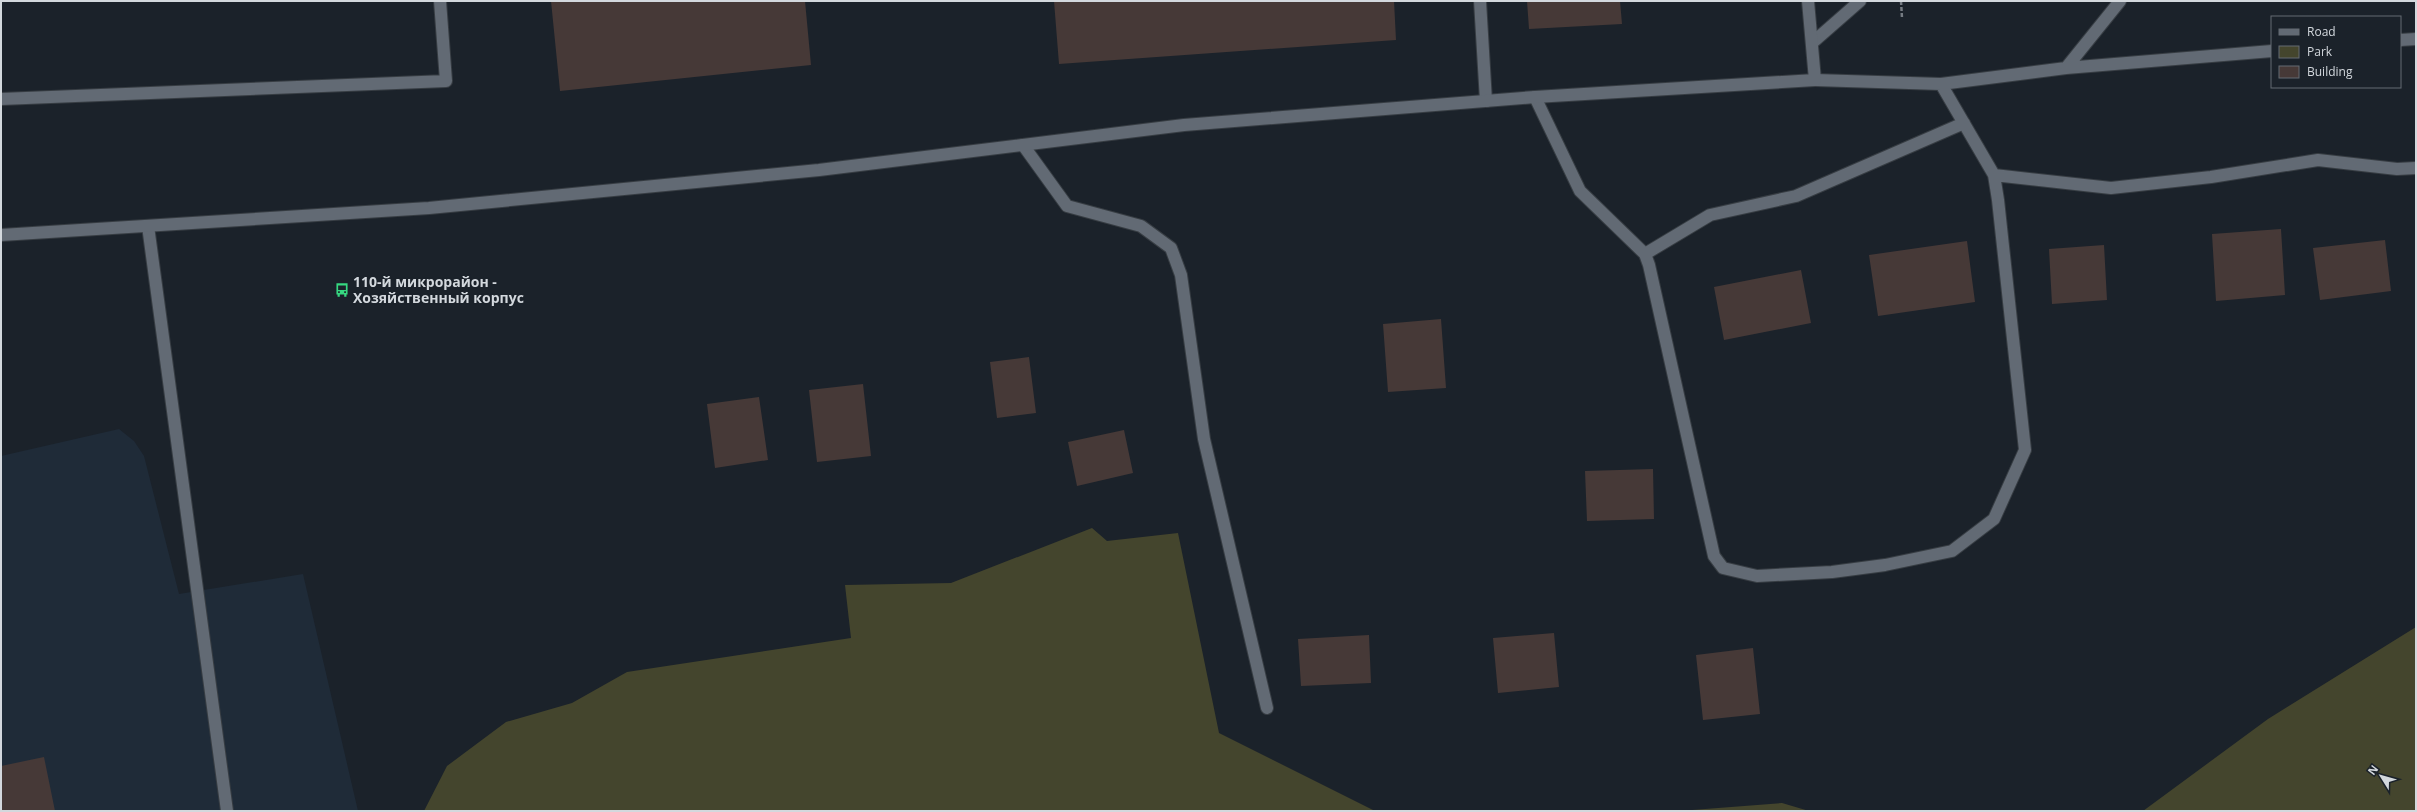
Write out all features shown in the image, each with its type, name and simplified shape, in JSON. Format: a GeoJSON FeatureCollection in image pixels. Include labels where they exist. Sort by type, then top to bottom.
{"type":"FeatureCollection","features":[{"type":"Feature","properties":{"kind":"street"},"geometry":{"type":"LineString","coordinates":[[1,99],[446,81],[440,1]]}},
{"type":"Feature","properties":{"kind":"street"},"geometry":{"type":"LineString","coordinates":[[1480,1],[1486,101]]}},
{"type":"Feature","properties":{"kind":"street"},"geometry":{"type":"LineString","coordinates":[[1808,1],[1815,80]]}},
{"type":"Feature","properties":{"kind":"street"},"geometry":{"type":"LineString","coordinates":[[1812,43],[1860,1]]}},
{"type":"Feature","properties":{"kind":"street"},"geometry":{"type":"LineString","coordinates":[[2066,68],[2120,1]]}},
{"type":"Feature","properties":{"kind":"street"},"geometry":{"type":"LineString","coordinates":[[2401,40],[2416,39]]}},
{"type":"Feature","properties":{"kind":"street"},"geometry":{"type":"LineString","coordinates":[[1,236],[429,208],[819,170],[1184,125],[1535,97],[1815,80],[1941,84],[2066,68],[2271,51]]}},
{"type":"Feature","properties":{"kind":"street"},"geometry":{"type":"LineString","coordinates":[[1535,97],[1580,191],[1645,254],[1649,265],[1714,556],[1723,568],[1757,576],[1832,572],[1885,565],[1952,551],[1994,519],[2025,450],[1994,175],[1941,84]]}},
{"type":"Feature","properties":{"kind":"street"},"geometry":{"type":"LineString","coordinates":[[1645,254],[1710,215],[1796,196],[1964,123]]}},
{"type":"Feature","properties":{"kind":"street"},"geometry":{"type":"LineString","coordinates":[[1023,145],[1067,206],[1141,226],[1171,248],[1181,275],[1204,439],[1267,708]]}},
{"type":"Feature","properties":{"kind":"street"},"geometry":{"type":"LineString","coordinates":[[1994,175],[2111,188],[2211,177],[2318,160],[2397,169],[2416,168]]}},
{"type":"Feature","properties":{"kind":"street"},"geometry":{"type":"LineString","coordinates":[[148,226],[227,811]]}},
{"type":"Feature","properties":{"kind":"path"},"geometry":{"type":"LineString","coordinates":[[1901,1],[1902,18]]}},
{"type":"Feature","properties":{"kind":"shaded area"},"geometry":{"type":"Polygon","coordinates":[[[119,429],[134,441],[144,456],[179,594],[303,574],[358,811],[1,811],[1,456],[119,429]]]}},
{"type":"Feature","properties":{"kind":"green space"},"geometry":{"type":"Polygon","coordinates":[[[1092,528],[1107,541],[1178,533],[1219,733],[1375,811],[424,811],[447,766],[506,722],[572,703],[627,672],[851,638],[845,585],[951,583],[1092,528]]]}},
{"type":"Feature","properties":{"kind":"green space"},"geometry":{"type":"Polygon","coordinates":[[[2416,627],[2416,811],[2143,811],[2268,719],[2416,627]]]}},
{"type":"Feature","properties":{"kind":"green space"},"geometry":{"type":"Polygon","coordinates":[[[1782,803],[1809,811],[1679,811],[1782,803]]]}},
{"type":"Feature","properties":{"kind":"building"},"geometry":{"type":"Polygon","coordinates":[[[551,1],[805,1],[811,65],[560,91],[551,1]]]}},
{"type":"Feature","properties":{"kind":"building"},"geometry":{"type":"Polygon","coordinates":[[[1054,1],[1394,1],[1396,40],[1059,64],[1054,1]]]}},
{"type":"Feature","properties":{"kind":"building"},"geometry":{"type":"Polygon","coordinates":[[[1527,1],[1620,1],[1622,24],[1529,29],[1527,1]]]}},
{"type":"Feature","properties":{"kind":"building"},"geometry":{"type":"Polygon","coordinates":[[[2281,229],[2285,295],[2216,301],[2212,234],[2281,229]]]}},
{"type":"Feature","properties":{"kind":"building"},"geometry":{"type":"Polygon","coordinates":[[[2385,240],[2391,291],[2320,300],[2313,248],[2385,240]]]}},
{"type":"Feature","properties":{"kind":"building"},"geometry":{"type":"Polygon","coordinates":[[[1967,241],[1975,302],[1878,316],[1869,255],[1967,241]]]}},
{"type":"Feature","properties":{"kind":"building"},"geometry":{"type":"Polygon","coordinates":[[[2104,245],[2107,300],[2052,304],[2049,249],[2104,245]]]}},
{"type":"Feature","properties":{"kind":"building"},"geometry":{"type":"Polygon","coordinates":[[[1801,270],[1811,323],[1724,340],[1714,287],[1801,270]]]}},
{"type":"Feature","properties":{"kind":"building"},"geometry":{"type":"Polygon","coordinates":[[[1441,319],[1446,388],[1388,392],[1383,324],[1441,319]]]}},
{"type":"Feature","properties":{"kind":"building"},"geometry":{"type":"Polygon","coordinates":[[[1029,357],[1036,413],[997,418],[990,362],[1029,357]]]}},
{"type":"Feature","properties":{"kind":"building"},"geometry":{"type":"Polygon","coordinates":[[[863,384],[871,456],[817,462],[809,390],[863,384]]]}},
{"type":"Feature","properties":{"kind":"building"},"geometry":{"type":"Polygon","coordinates":[[[759,397],[768,460],[715,468],[707,404],[759,397]]]}},
{"type":"Feature","properties":{"kind":"building"},"geometry":{"type":"Polygon","coordinates":[[[1124,430],[1133,473],[1077,486],[1068,442],[1124,430]]]}},
{"type":"Feature","properties":{"kind":"building"},"geometry":{"type":"Polygon","coordinates":[[[1653,469],[1654,519],[1587,521],[1585,471],[1653,469]]]}},
{"type":"Feature","properties":{"kind":"building"},"geometry":{"type":"Polygon","coordinates":[[[1554,633],[1559,687],[1498,693],[1493,638],[1554,633]]]}},
{"type":"Feature","properties":{"kind":"building"},"geometry":{"type":"Polygon","coordinates":[[[1369,635],[1371,683],[1301,686],[1298,639],[1369,635]]]}},
{"type":"Feature","properties":{"kind":"building"},"geometry":{"type":"Polygon","coordinates":[[[1753,648],[1760,714],[1703,720],[1696,655],[1753,648]]]}},
{"type":"Feature","properties":{"kind":"building"},"geometry":{"type":"Polygon","coordinates":[[[44,757],[55,811],[1,811],[1,766],[44,757]]]}},
{"type":"Feature","properties":{"kind":"place","name":"110-й микрорайон - Хозяйственный корпус"},"geometry":{"type":"Point","coordinates":[342,290]}}]}
